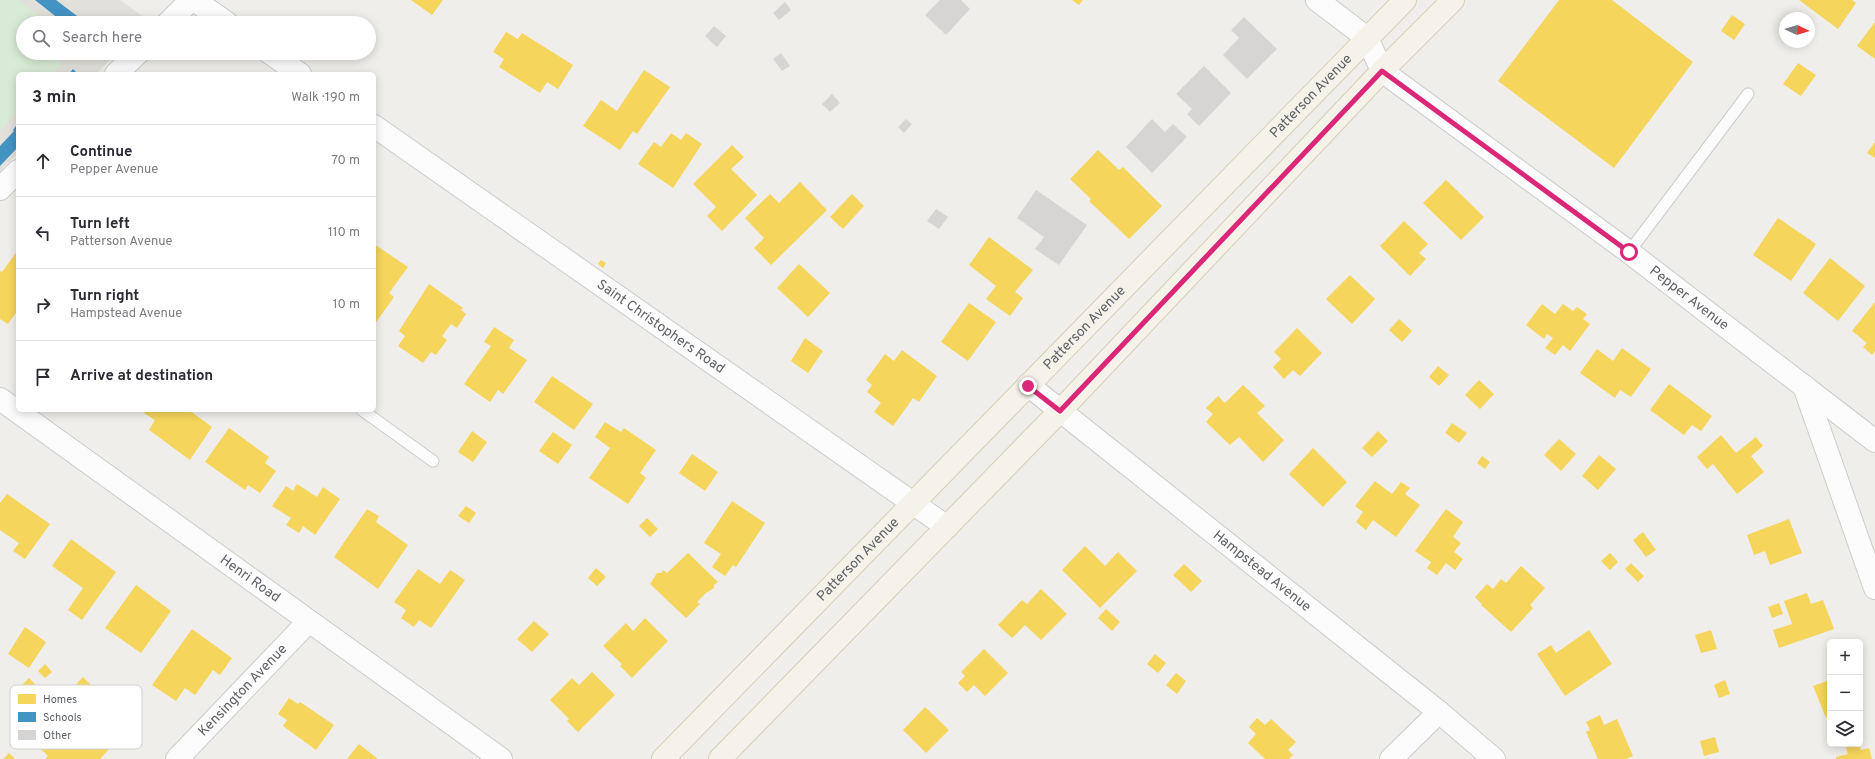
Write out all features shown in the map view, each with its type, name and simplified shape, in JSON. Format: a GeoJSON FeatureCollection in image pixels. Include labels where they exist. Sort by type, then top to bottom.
{"type":"FeatureCollection","features":[{"type":"Feature","properties":{"kind":"main road","name":"Patterson Avenue"},"geometry":{"type":"LineString","coordinates":[[663,759],[1405,0]]}},
{"type":"Feature","properties":{"kind":"main road"},"geometry":{"type":"LineString","coordinates":[[720,759],[948,527],[1382,71],[1453,0]]}},
{"type":"Feature","properties":{"kind":"street"},"geometry":{"type":"LineString","coordinates":[[176,16],[193,0],[217,16]]}},
{"type":"Feature","properties":{"kind":"street"},"geometry":{"type":"LineString","coordinates":[[1317,0],[1368,38],[1382,71]]}},
{"type":"Feature","properties":{"kind":"street"},"geometry":{"type":"LineString","coordinates":[[118,72],[131,60]]}},
{"type":"Feature","properties":{"kind":"street"},"geometry":{"type":"LineString","coordinates":[[280,60],[297,72]]}},
{"type":"Feature","properties":{"kind":"street","name":"Pepper Avenue"},"geometry":{"type":"LineString","coordinates":[[1382,71],[1629,252],[1875,441]]}},
{"type":"Feature","properties":{"kind":"street","name":"Saint Christophers Road"},"geometry":{"type":"LineString","coordinates":[[376,127],[948,527]]}},
{"type":"Feature","properties":{"kind":"street"},"geometry":{"type":"LineString","coordinates":[[0,189],[16,173]]}},
{"type":"Feature","properties":{"kind":"street","name":"Hampstead Avenue"},"geometry":{"type":"LineString","coordinates":[[1028,386],[1439,712],[1494,759]]}},
{"type":"Feature","properties":{"kind":"street"},"geometry":{"type":"LineString","coordinates":[[1804,386],[1875,588]]}},
{"type":"Feature","properties":{"kind":"street","name":"Henri Road"},"geometry":{"type":"LineString","coordinates":[[0,399],[16,411]]}},
{"type":"Feature","properties":{"kind":"street","name":"Henri Road"},"geometry":{"type":"LineString","coordinates":[[18,412],[308,622],[501,759]]}},
{"type":"Feature","properties":{"kind":"street","name":"Kensington Avenue"},"geometry":{"type":"LineString","coordinates":[[177,759],[308,622]]}},
{"type":"Feature","properties":{"kind":"street"},"geometry":{"type":"LineString","coordinates":[[1391,759],[1439,712]]}},
{"type":"Feature","properties":{"kind":"lane"},"geometry":{"type":"LineString","coordinates":[[1629,252],[1748,94]]}},
{"type":"Feature","properties":{"kind":"lane"},"geometry":{"type":"LineString","coordinates":[[365,412],[433,461]]}},
{"type":"Feature","properties":{"kind":"shaded area"},"geometry":{"type":"Polygon","coordinates":[[[0,0],[120,0],[142,16],[16,16],[16,60],[110,60],[98,72],[16,72],[16,155],[0,171],[0,0]]]}},
{"type":"Feature","properties":{"kind":"green space"},"geometry":{"type":"Polygon","coordinates":[[[0,0],[18,0],[38,16],[16,16],[16,60],[61,60],[61,64],[54,72],[16,72],[16,113],[0,131],[0,0]]]}},
{"type":"Feature","properties":{"kind":"building: Homes"},"geometry":{"type":"Polygon","coordinates":[[[411,0],[443,0],[432,15],[411,0]]]}},
{"type":"Feature","properties":{"kind":"building: Homes"},"geometry":{"type":"Polygon","coordinates":[[[1072,0],[1083,0],[1079,5],[1072,0]]]}},
{"type":"Feature","properties":{"kind":"building: Homes"},"geometry":{"type":"Polygon","coordinates":[[[1559,0],[1612,0],[1693,62],[1614,168],[1498,81],[1559,0]]]}},
{"type":"Feature","properties":{"kind":"building: Homes"},"geometry":{"type":"Polygon","coordinates":[[[1799,0],[1852,0],[1856,3],[1838,29],[1799,0]]]}},
{"type":"Feature","properties":{"kind":"building: Homes"},"geometry":{"type":"Polygon","coordinates":[[[1732,15],[1745,24],[1734,40],[1721,31],[1732,15]]]}},
{"type":"Feature","properties":{"kind":"building: Homes"},"geometry":{"type":"Polygon","coordinates":[[[1875,22],[1875,59],[1857,46],[1875,22]]]}},
{"type":"Feature","properties":{"kind":"building: Homes"},"geometry":{"type":"Polygon","coordinates":[[[506,32],[518,39],[522,33],[573,65],[558,89],[547,82],[540,93],[499,67],[504,59],[493,52],[506,32]]]}},
{"type":"Feature","properties":{"kind":"building: Homes"},"geometry":{"type":"Polygon","coordinates":[[[1798,63],[1816,75],[1801,96],[1783,84],[1798,63]]]}},
{"type":"Feature","properties":{"kind":"building: Homes"},"geometry":{"type":"Polygon","coordinates":[[[644,70],[670,87],[637,134],[633,131],[620,150],[583,126],[601,100],[617,111],[644,70]]]}},
{"type":"Feature","properties":{"kind":"building: Homes"},"geometry":{"type":"Polygon","coordinates":[[[671,133],[681,140],[686,133],[702,144],[673,188],[638,164],[654,142],[661,147],[671,133]]]}},
{"type":"Feature","properties":{"kind":"building: Homes"},"geometry":{"type":"Polygon","coordinates":[[[1875,142],[1875,158],[1867,153],[1875,142]]]}},
{"type":"Feature","properties":{"kind":"building: Homes"},"geometry":{"type":"Polygon","coordinates":[[[732,145],[744,157],[731,169],[757,195],[722,231],[707,216],[716,207],[693,184],[732,145]]]}},
{"type":"Feature","properties":{"kind":"building: Homes"},"geometry":{"type":"Polygon","coordinates":[[[1098,150],[1119,170],[1123,167],[1162,206],[1129,239],[1089,201],[1091,199],[1070,179],[1098,150]]]}},
{"type":"Feature","properties":{"kind":"building: Homes"},"geometry":{"type":"Polygon","coordinates":[[[1446,180],[1484,217],[1461,240],[1423,203],[1446,180]]]}},
{"type":"Feature","properties":{"kind":"building: Homes"},"geometry":{"type":"Polygon","coordinates":[[[800,182],[827,210],[771,265],[754,248],[764,238],[745,218],[770,194],[779,203],[800,182]]]}},
{"type":"Feature","properties":{"kind":"building: Homes"},"geometry":{"type":"Polygon","coordinates":[[[852,194],[864,206],[843,229],[830,217],[852,194]]]}},
{"type":"Feature","properties":{"kind":"building: Homes"},"geometry":{"type":"Polygon","coordinates":[[[1778,218],[1816,244],[1791,281],[1753,255],[1778,218]]]}},
{"type":"Feature","properties":{"kind":"building: Homes"},"geometry":{"type":"Polygon","coordinates":[[[1404,221],[1428,244],[1419,253],[1426,259],[1410,276],[1380,246],[1404,221]]]}},
{"type":"Feature","properties":{"kind":"building: Homes"},"geometry":{"type":"Polygon","coordinates":[[[989,237],[1033,270],[1015,292],[1023,298],[1010,316],[986,299],[996,286],[969,265],[989,237]]]}},
{"type":"Feature","properties":{"kind":"building: Homes"},"geometry":{"type":"Polygon","coordinates":[[[376,245],[408,267],[389,293],[394,297],[376,322],[376,245]]]}},
{"type":"Feature","properties":{"kind":"building: Homes"},"geometry":{"type":"Polygon","coordinates":[[[16,253],[16,313],[8,324],[0,319],[0,271],[2,272],[16,253]]]}},
{"type":"Feature","properties":{"kind":"building: Homes"},"geometry":{"type":"Polygon","coordinates":[[[1830,258],[1865,286],[1838,321],[1803,293],[1830,258]]]}},
{"type":"Feature","properties":{"kind":"building: Homes"},"geometry":{"type":"Polygon","coordinates":[[[601,260],[606,263],[603,268],[598,264],[601,260]]]}},
{"type":"Feature","properties":{"kind":"building: Homes"},"geometry":{"type":"Polygon","coordinates":[[[799,264],[830,293],[808,317],[777,288],[799,264]]]}},
{"type":"Feature","properties":{"kind":"building: Homes"},"geometry":{"type":"Polygon","coordinates":[[[1350,275],[1375,299],[1352,324],[1326,299],[1350,275]]]}},
{"type":"Feature","properties":{"kind":"building: Homes"},"geometry":{"type":"Polygon","coordinates":[[[429,284],[463,308],[461,310],[466,314],[457,328],[451,324],[442,336],[447,340],[436,355],[431,352],[423,363],[398,346],[405,336],[399,331],[429,284]]]}},
{"type":"Feature","properties":{"kind":"building: Homes"},"geometry":{"type":"Polygon","coordinates":[[[1875,302],[1875,351],[1872,355],[1863,347],[1867,343],[1852,331],[1875,302]]]}},
{"type":"Feature","properties":{"kind":"building: Homes"},"geometry":{"type":"Polygon","coordinates":[[[969,303],[996,322],[968,361],[941,342],[969,303]]]}},
{"type":"Feature","properties":{"kind":"building: Homes"},"geometry":{"type":"Polygon","coordinates":[[[1542,304],[1555,314],[1563,304],[1573,311],[1577,307],[1587,314],[1583,319],[1590,324],[1570,351],[1563,345],[1555,355],[1545,348],[1553,338],[1547,334],[1544,339],[1526,325],[1542,304]]]}},
{"type":"Feature","properties":{"kind":"building: Homes"},"geometry":{"type":"Polygon","coordinates":[[[1399,319],[1412,331],[1402,342],[1389,330],[1399,319]]]}},
{"type":"Feature","properties":{"kind":"building: Homes"},"geometry":{"type":"Polygon","coordinates":[[[494,327],[514,340],[509,348],[527,360],[503,394],[498,390],[490,402],[464,384],[491,346],[484,342],[494,327]]]}},
{"type":"Feature","properties":{"kind":"building: Homes"},"geometry":{"type":"Polygon","coordinates":[[[1297,328],[1322,353],[1300,376],[1293,370],[1284,379],[1273,367],[1281,359],[1274,352],[1297,328]]]}},
{"type":"Feature","properties":{"kind":"building: Homes"},"geometry":{"type":"Polygon","coordinates":[[[805,338],[823,351],[808,373],[791,361],[805,338]]]}},
{"type":"Feature","properties":{"kind":"building: Homes"},"geometry":{"type":"Polygon","coordinates":[[[1622,348],[1651,369],[1631,397],[1620,390],[1615,398],[1580,373],[1597,349],[1613,361],[1622,348]]]}},
{"type":"Feature","properties":{"kind":"building: Homes"},"geometry":{"type":"Polygon","coordinates":[[[902,350],[937,376],[919,402],[913,398],[893,426],[874,412],[881,403],[867,392],[872,385],[866,380],[885,354],[894,361],[902,350]]]}},
{"type":"Feature","properties":{"kind":"building: Homes"},"geometry":{"type":"Polygon","coordinates":[[[1438,366],[1449,375],[1439,386],[1429,377],[1438,366]]]}},
{"type":"Feature","properties":{"kind":"building: Homes"},"geometry":{"type":"Polygon","coordinates":[[[552,376],[593,404],[574,430],[534,402],[552,376]]]}},
{"type":"Feature","properties":{"kind":"building: Homes"},"geometry":{"type":"Polygon","coordinates":[[[1479,380],[1494,394],[1480,409],[1465,395],[1479,380]]]}},
{"type":"Feature","properties":{"kind":"building: Homes"},"geometry":{"type":"Polygon","coordinates":[[[1669,384],[1712,416],[1701,431],[1692,425],[1684,435],[1650,410],[1669,384]]]}},
{"type":"Feature","properties":{"kind":"building: Homes"},"geometry":{"type":"Polygon","coordinates":[[[1243,385],[1265,406],[1257,413],[1284,440],[1263,462],[1239,437],[1230,445],[1206,422],[1213,414],[1206,408],[1218,396],[1225,403],[1243,385]]]}},
{"type":"Feature","properties":{"kind":"building: Homes"},"geometry":{"type":"Polygon","coordinates":[[[192,412],[212,427],[190,460],[149,430],[155,420],[144,413],[192,412]]]}},
{"type":"Feature","properties":{"kind":"building: Homes"},"geometry":{"type":"Polygon","coordinates":[[[605,422],[621,432],[624,428],[656,450],[640,473],[646,478],[628,504],[589,478],[610,448],[595,437],[605,422]]]}},
{"type":"Feature","properties":{"kind":"building: Homes"},"geometry":{"type":"Polygon","coordinates":[[[1452,423],[1467,433],[1459,443],[1445,433],[1452,423]]]}},
{"type":"Feature","properties":{"kind":"building: Homes"},"geometry":{"type":"Polygon","coordinates":[[[229,428],[269,457],[265,463],[276,471],[260,493],[248,485],[245,490],[205,462],[229,428]]]}},
{"type":"Feature","properties":{"kind":"building: Homes"},"geometry":{"type":"Polygon","coordinates":[[[472,431],[487,442],[473,462],[458,452],[472,431]]]}},
{"type":"Feature","properties":{"kind":"building: Homes"},"geometry":{"type":"Polygon","coordinates":[[[1378,431],[1388,441],[1372,457],[1362,448],[1378,431]]]}},
{"type":"Feature","properties":{"kind":"building: Homes"},"geometry":{"type":"Polygon","coordinates":[[[553,432],[572,445],[558,464],[539,451],[553,432]]]}},
{"type":"Feature","properties":{"kind":"building: Homes"},"geometry":{"type":"Polygon","coordinates":[[[1721,435],[1736,453],[1756,437],[1763,446],[1751,456],[1764,472],[1737,494],[1713,464],[1707,469],[1697,457],[1721,435]]]}},
{"type":"Feature","properties":{"kind":"building: Homes"},"geometry":{"type":"Polygon","coordinates":[[[1559,439],[1576,454],[1561,471],[1544,455],[1559,439]]]}},
{"type":"Feature","properties":{"kind":"building: Homes"},"geometry":{"type":"Polygon","coordinates":[[[1313,448],[1347,482],[1323,507],[1289,474],[1313,448]]]}},
{"type":"Feature","properties":{"kind":"building: Homes"},"geometry":{"type":"Polygon","coordinates":[[[692,454],[718,472],[705,491],[679,473],[692,454]]]}},
{"type":"Feature","properties":{"kind":"building: Homes"},"geometry":{"type":"Polygon","coordinates":[[[1599,455],[1616,469],[1598,490],[1582,476],[1599,455]]]}},
{"type":"Feature","properties":{"kind":"building: Homes"},"geometry":{"type":"Polygon","coordinates":[[[1482,456],[1490,462],[1485,469],[1477,463],[1482,456]]]}},
{"type":"Feature","properties":{"kind":"building: Homes"},"geometry":{"type":"Polygon","coordinates":[[[1375,481],[1392,494],[1401,482],[1410,488],[1405,494],[1420,505],[1396,537],[1373,520],[1366,530],[1356,522],[1363,512],[1355,506],[1375,481]]]}},
{"type":"Feature","properties":{"kind":"building: Homes"},"geometry":{"type":"Polygon","coordinates":[[[297,484],[317,497],[323,487],[340,499],[315,535],[303,526],[299,533],[286,525],[291,518],[272,506],[286,486],[293,491],[297,484]]]}},
{"type":"Feature","properties":{"kind":"building: Homes"},"geometry":{"type":"Polygon","coordinates":[[[7,494],[50,524],[25,559],[13,551],[19,543],[0,530],[0,503],[7,494]]]}},
{"type":"Feature","properties":{"kind":"building: Homes"},"geometry":{"type":"Polygon","coordinates":[[[732,501],[765,523],[736,567],[733,565],[725,576],[712,567],[721,554],[704,543],[732,501]]]}},
{"type":"Feature","properties":{"kind":"building: Homes"},"geometry":{"type":"Polygon","coordinates":[[[466,506],[476,513],[469,523],[458,516],[466,506]]]}},
{"type":"Feature","properties":{"kind":"building: Homes"},"geometry":{"type":"Polygon","coordinates":[[[367,509],[379,516],[376,522],[408,545],[378,589],[334,557],[367,509]]]}},
{"type":"Feature","properties":{"kind":"building: Homes"},"geometry":{"type":"Polygon","coordinates":[[[1446,509],[1463,522],[1453,537],[1461,543],[1454,552],[1463,559],[1455,570],[1446,563],[1437,575],[1427,568],[1431,562],[1415,551],[1446,509]]]}},
{"type":"Feature","properties":{"kind":"building: Homes"},"geometry":{"type":"Polygon","coordinates":[[[647,518],[658,529],[650,537],[639,526],[647,518]]]}},
{"type":"Feature","properties":{"kind":"building: Homes"},"geometry":{"type":"Polygon","coordinates":[[[1789,519],[1802,553],[1770,565],[1765,551],[1754,555],[1747,535],[1789,519]]]}},
{"type":"Feature","properties":{"kind":"building: Homes"},"geometry":{"type":"Polygon","coordinates":[[[1643,532],[1656,550],[1646,557],[1633,540],[1643,532]]]}},
{"type":"Feature","properties":{"kind":"building: Homes"},"geometry":{"type":"Polygon","coordinates":[[[71,539],[116,572],[82,620],[68,610],[83,588],[52,566],[71,539]]]}},
{"type":"Feature","properties":{"kind":"building: Homes"},"geometry":{"type":"Polygon","coordinates":[[[1085,546],[1105,566],[1118,552],[1137,571],[1100,608],[1062,570],[1085,546]]]}},
{"type":"Feature","properties":{"kind":"building: Homes"},"geometry":{"type":"Polygon","coordinates":[[[688,553],[718,582],[714,585],[714,588],[706,593],[697,602],[700,604],[686,618],[650,584],[657,573],[661,573],[663,570],[667,573],[688,553]]]}},
{"type":"Feature","properties":{"kind":"building: Homes"},"geometry":{"type":"Polygon","coordinates":[[[1610,553],[1618,562],[1610,570],[1601,561],[1610,553]]]}},
{"type":"Feature","properties":{"kind":"building: Homes"},"geometry":{"type":"Polygon","coordinates":[[[1631,563],[1644,576],[1638,582],[1625,569],[1631,563]]]}},
{"type":"Feature","properties":{"kind":"building: Homes"},"geometry":{"type":"Polygon","coordinates":[[[1184,564],[1202,581],[1191,592],[1173,575],[1184,564]]]}},
{"type":"Feature","properties":{"kind":"building: Homes"},"geometry":{"type":"Polygon","coordinates":[[[1521,566],[1545,588],[1530,605],[1533,608],[1511,632],[1481,605],[1482,604],[1475,597],[1487,584],[1493,589],[1501,579],[1506,583],[1521,566]]]}},
{"type":"Feature","properties":{"kind":"building: Homes"},"geometry":{"type":"Polygon","coordinates":[[[596,568],[606,577],[597,586],[588,578],[596,568]]]}},
{"type":"Feature","properties":{"kind":"building: Homes"},"geometry":{"type":"Polygon","coordinates":[[[418,569],[440,584],[450,570],[465,580],[431,628],[419,620],[414,627],[401,618],[406,610],[394,602],[418,569]]]}},
{"type":"Feature","properties":{"kind":"building: Homes"},"geometry":{"type":"Polygon","coordinates":[[[136,585],[171,611],[141,653],[105,628],[136,585]]]}},
{"type":"Feature","properties":{"kind":"building: Homes"},"geometry":{"type":"Polygon","coordinates":[[[1041,589],[1067,614],[1041,640],[1025,625],[1012,638],[998,625],[1022,600],[1027,604],[1041,589]]]}},
{"type":"Feature","properties":{"kind":"building: Homes"},"geometry":{"type":"Polygon","coordinates":[[[1807,593],[1811,604],[1823,600],[1834,629],[1779,648],[1773,630],[1792,624],[1784,601],[1807,593]]]}},
{"type":"Feature","properties":{"kind":"building: Homes"},"geometry":{"type":"Polygon","coordinates":[[[1779,603],[1783,614],[1772,618],[1768,607],[1779,603]]]}},
{"type":"Feature","properties":{"kind":"building: Homes"},"geometry":{"type":"Polygon","coordinates":[[[1106,609],[1120,622],[1112,631],[1098,618],[1106,609]]]}},
{"type":"Feature","properties":{"kind":"building: Homes"},"geometry":{"type":"Polygon","coordinates":[[[645,618],[668,641],[632,678],[620,666],[622,664],[603,646],[626,623],[633,631],[645,618]]]}},
{"type":"Feature","properties":{"kind":"building: Homes"},"geometry":{"type":"Polygon","coordinates":[[[534,621],[549,634],[532,652],[517,639],[534,621]]]}},
{"type":"Feature","properties":{"kind":"building: Homes"},"geometry":{"type":"Polygon","coordinates":[[[25,627],[46,642],[29,668],[8,654],[25,627]]]}},
{"type":"Feature","properties":{"kind":"building: Homes"},"geometry":{"type":"Polygon","coordinates":[[[192,629],[232,658],[220,675],[213,670],[195,695],[185,688],[176,701],[152,685],[192,629]]]}},
{"type":"Feature","properties":{"kind":"building: Homes"},"geometry":{"type":"Polygon","coordinates":[[[1589,630],[1612,664],[1565,696],[1537,654],[1551,645],[1556,653],[1589,630]]]}},
{"type":"Feature","properties":{"kind":"building: Homes"},"geometry":{"type":"Polygon","coordinates":[[[1711,630],[1717,649],[1701,653],[1695,635],[1711,630]]]}},
{"type":"Feature","properties":{"kind":"building: Homes"},"geometry":{"type":"Polygon","coordinates":[[[984,649],[1008,673],[985,696],[974,685],[967,692],[958,683],[965,676],[961,672],[984,649]]]}},
{"type":"Feature","properties":{"kind":"building: Homes"},"geometry":{"type":"Polygon","coordinates":[[[1155,654],[1166,663],[1158,673],[1147,664],[1155,654]]]}},
{"type":"Feature","properties":{"kind":"building: Homes"},"geometry":{"type":"Polygon","coordinates":[[[45,664],[52,672],[45,678],[38,671],[45,664]]]}},
{"type":"Feature","properties":{"kind":"building: Homes"},"geometry":{"type":"Polygon","coordinates":[[[592,672],[615,695],[578,732],[567,721],[569,719],[550,700],[572,678],[579,685],[592,672]]]}},
{"type":"Feature","properties":{"kind":"building: Homes"},"geometry":{"type":"Polygon","coordinates":[[[1176,673],[1186,681],[1177,694],[1166,685],[1176,673]]]}},
{"type":"Feature","properties":{"kind":"building: Homes"},"geometry":{"type":"Polygon","coordinates":[[[83,677],[91,685],[76,685],[83,677]]]}},
{"type":"Feature","properties":{"kind":"building: Homes"},"geometry":{"type":"Polygon","coordinates":[[[29,678],[36,685],[22,685],[29,678]]]}},
{"type":"Feature","properties":{"kind":"building: Homes"},"geometry":{"type":"Polygon","coordinates":[[[1725,680],[1730,694],[1719,698],[1714,685],[1725,680]]]}},
{"type":"Feature","properties":{"kind":"building: Homes"},"geometry":{"type":"Polygon","coordinates":[[[1827,681],[1826,718],[1813,686],[1827,681]]]}},
{"type":"Feature","properties":{"kind":"building: Homes"},"geometry":{"type":"Polygon","coordinates":[[[289,698],[298,704],[300,702],[334,725],[316,750],[283,726],[287,720],[278,714],[289,698]]]}},
{"type":"Feature","properties":{"kind":"building: Homes"},"geometry":{"type":"Polygon","coordinates":[[[925,707],[949,730],[926,753],[903,730],[925,707]]]}},
{"type":"Feature","properties":{"kind":"building: Homes"},"geometry":{"type":"Polygon","coordinates":[[[1600,715],[1604,725],[1617,719],[1633,756],[1626,759],[1598,759],[1586,732],[1590,730],[1586,722],[1600,715]]]}},
{"type":"Feature","properties":{"kind":"building: Homes"},"geometry":{"type":"Polygon","coordinates":[[[1257,718],[1265,725],[1271,719],[1296,742],[1288,750],[1293,755],[1289,759],[1265,759],[1248,743],[1256,734],[1249,727],[1257,718]]]}},
{"type":"Feature","properties":{"kind":"building: Homes"},"geometry":{"type":"Polygon","coordinates":[[[1715,737],[1719,752],[1704,756],[1700,741],[1715,737]]]}},
{"type":"Feature","properties":{"kind":"building: Homes"},"geometry":{"type":"Polygon","coordinates":[[[359,744],[378,759],[347,759],[359,744]]]}},
{"type":"Feature","properties":{"kind":"building: Homes"},"geometry":{"type":"Polygon","coordinates":[[[1846,747],[1860,747],[1861,750],[1869,748],[1872,759],[1836,759],[1836,757],[1848,754],[1846,747]]]}},
{"type":"Feature","properties":{"kind":"building: Homes"},"geometry":{"type":"Polygon","coordinates":[[[41,749],[109,749],[100,759],[45,759],[48,756],[41,749]]]}},
{"type":"Feature","properties":{"kind":"building: Homes"},"geometry":{"type":"Polygon","coordinates":[[[9,753],[15,759],[3,759],[9,753]]]}},
{"type":"Feature","properties":{"kind":"building: Schools"},"geometry":{"type":"Polygon","coordinates":[[[35,0],[56,0],[77,16],[55,16],[35,0]]]}},
{"type":"Feature","properties":{"kind":"building: Schools"},"geometry":{"type":"Polygon","coordinates":[[[16,126],[16,149],[0,166],[0,146],[14,131],[13,130],[16,126]]]}},
{"type":"Feature","properties":{"kind":"building: Other"},"geometry":{"type":"Polygon","coordinates":[[[940,0],[961,0],[970,9],[946,35],[925,15],[940,0]]]}},
{"type":"Feature","properties":{"kind":"building: Other"},"geometry":{"type":"Polygon","coordinates":[[[785,2],[791,10],[779,20],[773,13],[785,2]]]}},
{"type":"Feature","properties":{"kind":"building: Other"},"geometry":{"type":"Polygon","coordinates":[[[1244,17],[1277,49],[1247,79],[1223,55],[1239,38],[1231,30],[1244,17]]]}},
{"type":"Feature","properties":{"kind":"building: Other"},"geometry":{"type":"Polygon","coordinates":[[[714,26],[726,36],[717,47],[705,36],[714,26]]]}},
{"type":"Feature","properties":{"kind":"building: Other"},"geometry":{"type":"Polygon","coordinates":[[[781,53],[790,66],[782,71],[773,59],[781,53]]]}},
{"type":"Feature","properties":{"kind":"building: Other"},"geometry":{"type":"Polygon","coordinates":[[[1204,66],[1231,93],[1199,126],[1187,114],[1192,109],[1176,94],[1204,66]]]}},
{"type":"Feature","properties":{"kind":"building: Other"},"geometry":{"type":"Polygon","coordinates":[[[832,94],[840,103],[830,112],[822,104],[832,94]]]}},
{"type":"Feature","properties":{"kind":"building: Other"},"geometry":{"type":"Polygon","coordinates":[[[906,119],[912,124],[904,133],[898,127],[906,119]]]}},
{"type":"Feature","properties":{"kind":"building: Other"},"geometry":{"type":"Polygon","coordinates":[[[1152,119],[1165,132],[1173,124],[1187,137],[1152,173],[1126,147],[1152,119]]]}},
{"type":"Feature","properties":{"kind":"building: Other"},"geometry":{"type":"Polygon","coordinates":[[[1036,190],[1087,225],[1059,265],[1035,249],[1044,237],[1017,218],[1036,190]]]}},
{"type":"Feature","properties":{"kind":"building: Other"},"geometry":{"type":"Polygon","coordinates":[[[936,209],[948,217],[939,229],[927,221],[936,209]]]}},
{"type":"Feature","properties":{"kind":"route"},"geometry":{"type":"LineString","coordinates":[[1028,386],[1060,411],[1382,71],[1629,252]]}}]}
